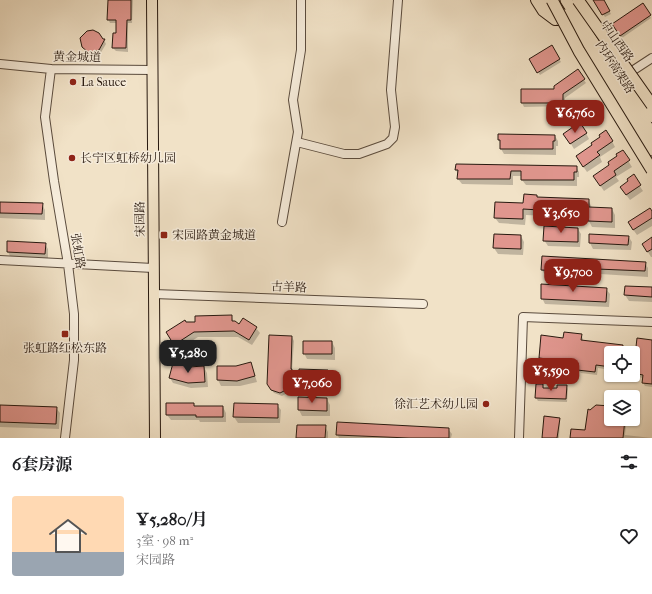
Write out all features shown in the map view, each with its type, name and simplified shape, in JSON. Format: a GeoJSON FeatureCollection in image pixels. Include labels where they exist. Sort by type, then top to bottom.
{"type":"FeatureCollection","features":[{"type":"Feature","properties":{"kind":"highway","name":"内环高架路"},"geometry":{"type":"LineString","coordinates":[[553,0],[582,40],[652,150]]}},
{"type":"Feature","properties":{"kind":"highway"},"geometry":{"type":"LineString","coordinates":[[553,0],[583,57],[652,170]]}},
{"type":"Feature","properties":{"kind":"highway","name":"内环高架路"},"geometry":{"type":"LineString","coordinates":[[566,0],[652,134]]}},
{"type":"Feature","properties":{"kind":"highway"},"geometry":{"type":"LineString","coordinates":[[578,0],[652,105]]}},
{"type":"Feature","properties":{"kind":"main road","name":"宋园路"},"geometry":{"type":"LineString","coordinates":[[152,0],[155,438]]}},
{"type":"Feature","properties":{"kind":"main road"},"geometry":{"type":"LineString","coordinates":[[536,0],[543,11],[561,24]]}},
{"type":"Feature","properties":{"kind":"main road"},"geometry":{"type":"LineString","coordinates":[[544,0],[652,157]]}},
{"type":"Feature","properties":{"kind":"main road","name":"中山西路"},"geometry":{"type":"LineString","coordinates":[[573,0],[652,116]]}},
{"type":"Feature","properties":{"kind":"street"},"geometry":{"type":"LineString","coordinates":[[282,222],[298,132],[293,100],[301,50],[301,0]]}},
{"type":"Feature","properties":{"kind":"street"},"geometry":{"type":"LineString","coordinates":[[296,142],[344,154],[359,154],[387,144],[393,138],[395,126],[390,90],[398,0]]}},
{"type":"Feature","properties":{"kind":"street"},"geometry":{"type":"LineString","coordinates":[[626,76],[652,58]]}},
{"type":"Feature","properties":{"kind":"street","name":"黄金城道"},"geometry":{"type":"LineString","coordinates":[[0,64],[51,69],[153,70]]}},
{"type":"Feature","properties":{"kind":"street","name":"张虹路"},"geometry":{"type":"LineString","coordinates":[[51,69],[45,117],[68,264],[74,314],[75,344],[65,438]]}},
{"type":"Feature","properties":{"kind":"street"},"geometry":{"type":"LineString","coordinates":[[0,260],[153,268]]}},
{"type":"Feature","properties":{"kind":"street","name":"古羊路"},"geometry":{"type":"LineString","coordinates":[[154,294],[423,304]]}},
{"type":"Feature","properties":{"kind":"street"},"geometry":{"type":"LineString","coordinates":[[520,438],[523,317],[652,322]]}},
{"type":"Feature","properties":{"kind":"building"},"geometry":{"type":"Polygon","coordinates":[[[108,0],[131,0],[131,20],[127,20],[126,48],[112,48],[113,33],[116,33],[116,20],[107,20],[108,0]]]}},
{"type":"Feature","properties":{"kind":"building"},"geometry":{"type":"Polygon","coordinates":[[[593,0],[604,0],[610,11],[602,15],[593,0]]]}},
{"type":"Feature","properties":{"kind":"building"},"geometry":{"type":"Polygon","coordinates":[[[643,3],[651,15],[620,36],[612,24],[643,3]]]}},
{"type":"Feature","properties":{"kind":"building"},"geometry":{"type":"Polygon","coordinates":[[[93,30],[105,39],[99,50],[89,53],[82,47],[80,38],[87,31],[93,30]]]}},
{"type":"Feature","properties":{"kind":"building"},"geometry":{"type":"Polygon","coordinates":[[[552,45],[560,59],[537,73],[529,59],[552,45]]]}},
{"type":"Feature","properties":{"kind":"building"},"geometry":{"type":"Polygon","coordinates":[[[578,69],[585,79],[563,94],[563,103],[521,103],[521,89],[554,89],[554,86],[578,69]]]}},
{"type":"Feature","properties":{"kind":"building"},"geometry":{"type":"Polygon","coordinates":[[[581,124],[587,133],[570,144],[563,134],[573,127],[574,129],[581,124]]]}},
{"type":"Feature","properties":{"kind":"building"},"geometry":{"type":"Polygon","coordinates":[[[606,130],[613,141],[597,152],[600,155],[583,167],[576,156],[592,145],[591,143],[600,137],[599,135],[606,130]]]}},
{"type":"Feature","properties":{"kind":"building"},"geometry":{"type":"Polygon","coordinates":[[[498,134],[555,135],[555,141],[553,141],[553,149],[500,149],[498,134]]]}},
{"type":"Feature","properties":{"kind":"building"},"geometry":{"type":"Polygon","coordinates":[[[623,150],[630,160],[614,171],[616,175],[600,186],[593,176],[609,165],[608,162],[617,156],[616,154],[623,150]]]}},
{"type":"Feature","properties":{"kind":"building"},"geometry":{"type":"Polygon","coordinates":[[[456,164],[577,166],[577,172],[574,172],[574,180],[521,180],[521,171],[511,171],[510,179],[457,179],[458,170],[455,170],[456,164]]]}},
{"type":"Feature","properties":{"kind":"building"},"geometry":{"type":"Polygon","coordinates":[[[634,174],[641,185],[626,195],[620,187],[634,174]]]}},
{"type":"Feature","properties":{"kind":"building"},"geometry":{"type":"Polygon","coordinates":[[[524,194],[537,195],[537,197],[589,199],[589,207],[612,208],[612,222],[588,221],[588,213],[523,209],[523,219],[494,218],[495,202],[523,203],[524,194]]]}},
{"type":"Feature","properties":{"kind":"building"},"geometry":{"type":"Polygon","coordinates":[[[0,202],[43,203],[42,214],[0,213],[0,202]]]}},
{"type":"Feature","properties":{"kind":"building"},"geometry":{"type":"Polygon","coordinates":[[[650,208],[652,211],[652,218],[633,230],[628,222],[650,208]]]}},
{"type":"Feature","properties":{"kind":"building"},"geometry":{"type":"Polygon","coordinates":[[[544,226],[578,228],[578,242],[543,241],[544,226]]]}},
{"type":"Feature","properties":{"kind":"building"},"geometry":{"type":"Polygon","coordinates":[[[494,234],[521,235],[521,249],[493,248],[494,234]]]}},
{"type":"Feature","properties":{"kind":"building"},"geometry":{"type":"Polygon","coordinates":[[[589,234],[629,236],[628,245],[589,243],[589,234]]]}},
{"type":"Feature","properties":{"kind":"building"},"geometry":{"type":"Polygon","coordinates":[[[652,237],[652,249],[647,252],[642,244],[652,237]]]}},
{"type":"Feature","properties":{"kind":"building"},"geometry":{"type":"Polygon","coordinates":[[[7,241],[46,243],[45,254],[7,252],[7,241]]]}},
{"type":"Feature","properties":{"kind":"building"},"geometry":{"type":"Polygon","coordinates":[[[542,256],[646,262],[645,271],[597,269],[597,273],[541,270],[542,256]]]}},
{"type":"Feature","properties":{"kind":"building"},"geometry":{"type":"Polygon","coordinates":[[[541,284],[607,288],[606,302],[541,299],[541,284]]]}},
{"type":"Feature","properties":{"kind":"building"},"geometry":{"type":"Polygon","coordinates":[[[625,286],[652,287],[652,297],[624,295],[625,286]]]}},
{"type":"Feature","properties":{"kind":"building"},"geometry":{"type":"Polygon","coordinates":[[[232,315],[232,321],[239,324],[243,318],[257,327],[249,340],[234,331],[194,332],[174,345],[166,332],[185,320],[186,322],[195,322],[195,316],[232,315]]]}},
{"type":"Feature","properties":{"kind":"building"},"geometry":{"type":"Polygon","coordinates":[[[564,332],[582,334],[581,340],[623,346],[604,346],[604,366],[596,365],[595,372],[577,370],[578,363],[539,358],[541,335],[563,338],[564,332]]]}},
{"type":"Feature","properties":{"kind":"building"},"geometry":{"type":"Polygon","coordinates":[[[269,335],[292,336],[292,369],[289,385],[286,390],[280,393],[271,390],[267,384],[269,335]]]}},
{"type":"Feature","properties":{"kind":"building"},"geometry":{"type":"Polygon","coordinates":[[[637,338],[652,340],[652,384],[642,383],[643,375],[640,374],[640,346],[636,346],[637,338]]]}},
{"type":"Feature","properties":{"kind":"building"},"geometry":{"type":"Polygon","coordinates":[[[303,341],[332,341],[332,354],[303,354],[303,341]]]}},
{"type":"Feature","properties":{"kind":"building"},"geometry":{"type":"Polygon","coordinates":[[[251,362],[255,376],[237,381],[217,380],[217,366],[236,366],[251,362]]]}},
{"type":"Feature","properties":{"kind":"building"},"geometry":{"type":"Polygon","coordinates":[[[173,363],[189,367],[204,366],[205,382],[188,383],[169,378],[173,363]]]}},
{"type":"Feature","properties":{"kind":"building"},"geometry":{"type":"Polygon","coordinates":[[[299,369],[328,370],[328,383],[299,382],[299,369]]]}},
{"type":"Feature","properties":{"kind":"building"},"geometry":{"type":"Polygon","coordinates":[[[536,384],[543,384],[543,388],[557,388],[557,385],[567,385],[566,399],[535,398],[536,384]]]}},
{"type":"Feature","properties":{"kind":"building"},"geometry":{"type":"Polygon","coordinates":[[[298,397],[327,398],[327,411],[298,410],[298,397]]]}},
{"type":"Feature","properties":{"kind":"building"},"geometry":{"type":"Polygon","coordinates":[[[166,403],[194,403],[194,406],[223,406],[223,417],[166,415],[166,403]]]}},
{"type":"Feature","properties":{"kind":"building"},"geometry":{"type":"Polygon","coordinates":[[[234,403],[278,404],[278,418],[233,417],[234,403]]]}},
{"type":"Feature","properties":{"kind":"building"},"geometry":{"type":"Polygon","coordinates":[[[0,405],[57,407],[56,424],[0,422],[0,405]]]}},
{"type":"Feature","properties":{"kind":"building"},"geometry":{"type":"Polygon","coordinates":[[[596,405],[604,406],[604,426],[624,426],[623,438],[570,438],[571,429],[585,430],[588,409],[590,410],[596,405]]]}},
{"type":"Feature","properties":{"kind":"building"},"geometry":{"type":"Polygon","coordinates":[[[544,416],[560,418],[557,438],[542,438],[544,416]]]}},
{"type":"Feature","properties":{"kind":"building"},"geometry":{"type":"Polygon","coordinates":[[[337,422],[449,428],[449,438],[336,435],[337,422]]]}},
{"type":"Feature","properties":{"kind":"building"},"geometry":{"type":"Polygon","coordinates":[[[297,425],[326,425],[325,438],[296,438],[297,425]]]}},
{"type":"Feature","properties":{"kind":"place","name":"La Sauce"},"geometry":{"type":"Point","coordinates":[73,82]}},
{"type":"Feature","properties":{"kind":"place","name":"长宁区虹桥幼儿园"},"geometry":{"type":"Point","coordinates":[72,158]}},
{"type":"Feature","properties":{"kind":"place","name":"宋园路黄金城道"},"geometry":{"type":"Point","coordinates":[164,235]}},
{"type":"Feature","properties":{"kind":"place","name":"张虹路红松东路"},"geometry":{"type":"Point","coordinates":[65,334]}},
{"type":"Feature","properties":{"kind":"place","name":"徐汇艺术幼儿园"},"geometry":{"type":"Point","coordinates":[486,404]}}]}
